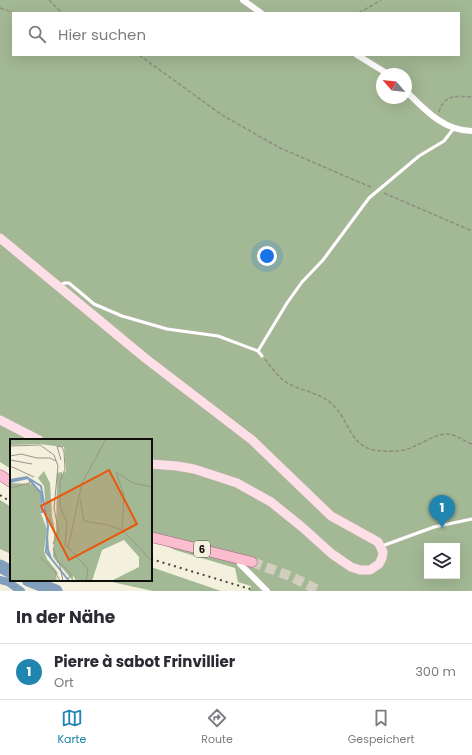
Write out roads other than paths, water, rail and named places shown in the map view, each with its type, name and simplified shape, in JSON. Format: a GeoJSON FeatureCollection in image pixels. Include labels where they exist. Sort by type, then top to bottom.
{"type":"FeatureCollection","features":[{"type":"Feature","properties":{"kind":"main road"},"geometry":{"type":"LineString","coordinates":[[0,475],[10,481]]}},
{"type":"Feature","properties":{"kind":"main road","name":"6"},"geometry":{"type":"LineString","coordinates":[[152,537],[252,562]]}},
{"type":"Feature","properties":{"kind":"street"},"geometry":{"type":"LineString","coordinates":[[243,0],[260,12]]}},
{"type":"Feature","properties":{"kind":"street"},"geometry":{"type":"LineString","coordinates":[[360,56],[379,68]]}},
{"type":"Feature","properties":{"kind":"street"},"geometry":{"type":"LineString","coordinates":[[412,97],[437,120],[454,128],[472,131]]}},
{"type":"Feature","properties":{"kind":"street"},"geometry":{"type":"LineString","coordinates":[[0,238],[146,358],[252,440],[331,516],[374,538],[381,546],[383,552],[380,564],[370,570],[360,570],[332,554],[271,502],[237,483],[194,469],[152,464]]}},
{"type":"Feature","properties":{"kind":"street"},"geometry":{"type":"LineString","coordinates":[[0,420],[37,439]]}},
{"type":"Feature","properties":{"kind":"street"},"geometry":{"type":"LineString","coordinates":[[240,564],[267,591]]}},
{"type":"Feature","properties":{"kind":"lane"},"geometry":{"type":"LineString","coordinates":[[258,350],[278,316],[298,287],[323,260],[361,208],[377,190],[419,156],[444,141],[454,128]]}},
{"type":"Feature","properties":{"kind":"lane"},"geometry":{"type":"LineString","coordinates":[[58,286],[69,283],[94,304],[142,323],[167,329],[218,336],[258,350],[262,356]]}},
{"type":"Feature","properties":{"kind":"lane"},"geometry":{"type":"LineString","coordinates":[[381,546],[434,527],[472,519]]}},
{"type":"Feature","properties":{"kind":"lane"},"geometry":{"type":"LineString","coordinates":[[232,557],[240,564]]}},
{"type":"Feature","properties":{"kind":"waterway"},"geometry":{"type":"LineString","coordinates":[[0,566],[10,571]]}},
{"type":"Feature","properties":{"kind":"waterway"},"geometry":{"type":"LineString","coordinates":[[0,580],[8,582],[21,591]]}},
{"type":"Feature","properties":{"kind":"waterway"},"geometry":{"type":"LineString","coordinates":[[31,581],[56,591]]}},
{"type":"Feature","properties":{"kind":"tunnel"},"geometry":{"type":"LineString","coordinates":[[252,562],[290,576],[320,591]]}},
{"type":"Feature","properties":{"kind":"railway"},"geometry":{"type":"LineString","coordinates":[[0,495],[10,501]]}},
{"type":"Feature","properties":{"kind":"railway"},"geometry":{"type":"LineString","coordinates":[[152,559],[250,589]]}},
{"type":"Feature","properties":{"kind":"place","name":"Pierre à sabot Frinvillier"},"geometry":{"type":"Point","coordinates":[442,528]}}]}
